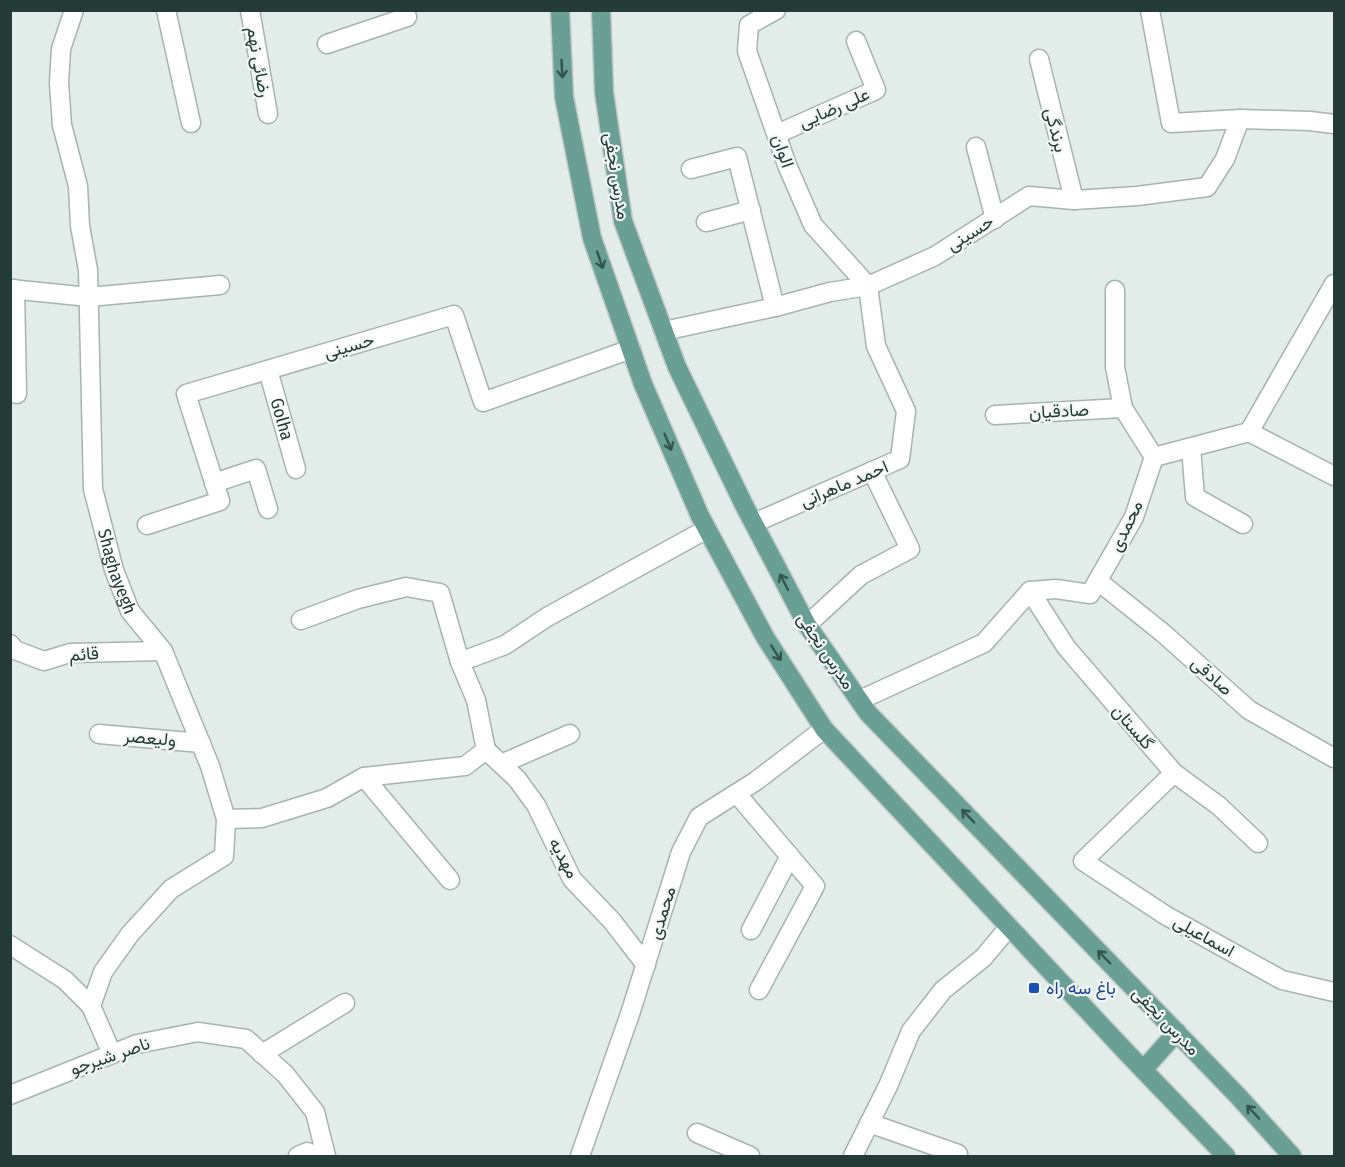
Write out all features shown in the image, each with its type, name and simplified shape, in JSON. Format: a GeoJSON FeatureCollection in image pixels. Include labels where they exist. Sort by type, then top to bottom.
{"type":"FeatureCollection","features":[{"type":"Feature","properties":{"kind":"main road","name":"مدرس نجفی"},"geometry":{"type":"LineString","coordinates":[[560,10],[564,97],[592,238],[643,384],[700,516],[765,637],[824,729],[1226,1156]]}},
{"type":"Feature","properties":{"kind":"main road","name":"مدرس نجفی"},"geometry":{"type":"LineString","coordinates":[[601,10],[604,92],[623,221],[677,367],[807,626],[868,713],[1177,1032],[1262,1121],[1292,1156]]}},
{"type":"Feature","properties":{"kind":"main road"},"geometry":{"type":"LineString","coordinates":[[1143,1070],[1177,1032]]}},
{"type":"Feature","properties":{"kind":"street","name":"Shaghayegh"},"geometry":{"type":"LineString","coordinates":[[74,10],[61,49],[59,82],[62,124],[78,186],[80,226],[88,270],[93,489],[114,570],[130,611],[163,651],[210,766],[226,819],[224,856],[171,889],[130,934],[103,972],[91,1006]]}},
{"type":"Feature","properties":{"kind":"street"},"geometry":{"type":"LineString","coordinates":[[166,10],[191,123]]}},
{"type":"Feature","properties":{"kind":"street","name":"رضائی نهم"},"geometry":{"type":"LineString","coordinates":[[250,10],[268,114]]}},
{"type":"Feature","properties":{"kind":"street"},"geometry":{"type":"LineString","coordinates":[[327,44],[407,17],[404,10]]}},
{"type":"Feature","properties":{"kind":"street","name":"الوان"},"geometry":{"type":"LineString","coordinates":[[776,10],[749,26],[747,51],[787,165],[813,225],[868,286]]}},
{"type":"Feature","properties":{"kind":"street"},"geometry":{"type":"LineString","coordinates":[[1150,10],[1172,123],[1240,119],[1335,124]]}},
{"type":"Feature","properties":{"kind":"street","name":"علی رضایی"},"geometry":{"type":"LineString","coordinates":[[777,134],[876,90],[856,40]]}},
{"type":"Feature","properties":{"kind":"street","name":"برندگی"},"geometry":{"type":"LineString","coordinates":[[1039,59],[1074,200]]}},
{"type":"Feature","properties":{"kind":"street","name":"حسینی"},"geometry":{"type":"LineString","coordinates":[[664,331],[775,307],[830,292],[868,286],[935,256],[1029,196],[1074,200],[1137,196],[1207,187],[1225,159],[1240,119]]}},
{"type":"Feature","properties":{"kind":"street"},"geometry":{"type":"LineString","coordinates":[[976,147],[994,219]]}},
{"type":"Feature","properties":{"kind":"street"},"geometry":{"type":"LineString","coordinates":[[691,169],[737,157],[775,307]]}},
{"type":"Feature","properties":{"kind":"street"},"geometry":{"type":"LineString","coordinates":[[706,222],[751,210]]}},
{"type":"Feature","properties":{"kind":"street"},"geometry":{"type":"LineString","coordinates":[[1249,432],[1335,284]]}},
{"type":"Feature","properties":{"kind":"street"},"geometry":{"type":"LineString","coordinates":[[17,394],[13,289],[89,297],[220,285]]}},
{"type":"Feature","properties":{"kind":"street","name":"احمد ماهرانی"},"geometry":{"type":"LineString","coordinates":[[754,522],[900,459],[906,411],[876,346],[868,286]]}},
{"type":"Feature","properties":{"kind":"street"},"geometry":{"type":"LineString","coordinates":[[1115,290],[1115,367],[1123,408],[1154,457],[1249,432],[1335,476]]}},
{"type":"Feature","properties":{"kind":"street","name":"حسینی"},"geometry":{"type":"LineString","coordinates":[[147,525],[220,501],[186,394],[454,315],[483,402],[631,349]]}},
{"type":"Feature","properties":{"kind":"street","name":"Golha"},"geometry":{"type":"LineString","coordinates":[[268,370],[296,469]]}},
{"type":"Feature","properties":{"kind":"street","name":"صادقیان"},"geometry":{"type":"LineString","coordinates":[[994,415],[1123,408]]}},
{"type":"Feature","properties":{"kind":"street"},"geometry":{"type":"LineString","coordinates":[[1191,448],[1195,496],[1243,524]]}},
{"type":"Feature","properties":{"kind":"street","name":"محمدی"},"geometry":{"type":"LineString","coordinates":[[1098,581],[1134,517],[1154,457]]}},
{"type":"Feature","properties":{"kind":"street"},"geometry":{"type":"LineString","coordinates":[[214,483],[255,469],[268,509]]}},
{"type":"Feature","properties":{"kind":"street"},"geometry":{"type":"LineString","coordinates":[[807,626],[861,575],[910,549],[872,471]]}},
{"type":"Feature","properties":{"kind":"street"},"geometry":{"type":"LineString","coordinates":[[460,662],[506,645],[547,617],[708,529]]}},
{"type":"Feature","properties":{"kind":"street"},"geometry":{"type":"LineString","coordinates":[[860,700],[984,643],[1030,591],[1056,589],[1090,594],[1098,581]]}},
{"type":"Feature","properties":{"kind":"street","name":"صادقی"},"geometry":{"type":"LineString","coordinates":[[1098,581],[1163,633],[1249,710],[1335,758]]}},
{"type":"Feature","properties":{"kind":"street"},"geometry":{"type":"LineString","coordinates":[[226,819],[262,818],[327,798],[364,777],[465,766],[486,750],[476,700],[460,662],[440,593],[406,587],[358,599],[301,620]]}},
{"type":"Feature","properties":{"kind":"street","name":"گلستان"},"geometry":{"type":"LineString","coordinates":[[1030,591],[1066,647],[1174,773],[1219,806],[1258,843]]}},
{"type":"Feature","properties":{"kind":"street","name":"قائم"},"geometry":{"type":"LineString","coordinates":[[10,644],[15,650],[44,661],[70,653],[163,651]]}},
{"type":"Feature","properties":{"kind":"street","name":"محمدی"},"geometry":{"type":"LineString","coordinates":[[580,1156],[630,1014],[681,852],[699,817],[737,794],[824,729]]}},
{"type":"Feature","properties":{"kind":"street","name":"ولیعصر"},"geometry":{"type":"LineString","coordinates":[[99,734],[201,743]]}},
{"type":"Feature","properties":{"kind":"street"},"geometry":{"type":"LineString","coordinates":[[501,764],[570,734]]}},
{"type":"Feature","properties":{"kind":"street","name":"مهدیه"},"geometry":{"type":"LineString","coordinates":[[486,750],[517,779],[536,805],[572,879],[612,921],[646,965]]}},
{"type":"Feature","properties":{"kind":"street","name":"اسماعیلی"},"geometry":{"type":"LineString","coordinates":[[1174,773],[1083,861],[1165,915],[1282,980],[1335,992]]}},
{"type":"Feature","properties":{"kind":"street"},"geometry":{"type":"LineString","coordinates":[[364,777],[450,880]]}},
{"type":"Feature","properties":{"kind":"street"},"geometry":{"type":"LineString","coordinates":[[737,794],[815,886],[759,990]]}},
{"type":"Feature","properties":{"kind":"street"},"geometry":{"type":"LineString","coordinates":[[751,930],[790,856]]}},
{"type":"Feature","properties":{"kind":"street"},"geometry":{"type":"LineString","coordinates":[[854,1156],[888,1086],[911,1031],[944,990],[983,958],[1009,927]]}},
{"type":"Feature","properties":{"kind":"street"},"geometry":{"type":"LineString","coordinates":[[10,945],[65,980],[91,1006],[112,1054]]}},
{"type":"Feature","properties":{"kind":"street"},"geometry":{"type":"LineString","coordinates":[[262,1054],[345,1003]]}},
{"type":"Feature","properties":{"kind":"street","name":"ناصر شیرجو"},"geometry":{"type":"LineString","coordinates":[[10,1095],[137,1044],[198,1032],[246,1039],[285,1074],[315,1112],[326,1156]]}},
{"type":"Feature","properties":{"kind":"street"},"geometry":{"type":"LineString","coordinates":[[869,1123],[958,1154]]}},
{"type":"Feature","properties":{"kind":"street"},"geometry":{"type":"LineString","coordinates":[[697,1133],[750,1156]]}},
{"type":"Feature","properties":{"kind":"street"},"geometry":{"type":"LineString","coordinates":[[298,1156],[307,1152],[318,1156]]}},
{"type":"Feature","properties":{"kind":"place","name":"باغ سه راه"},"geometry":{"type":"Point","coordinates":[1034,988]}}]}
